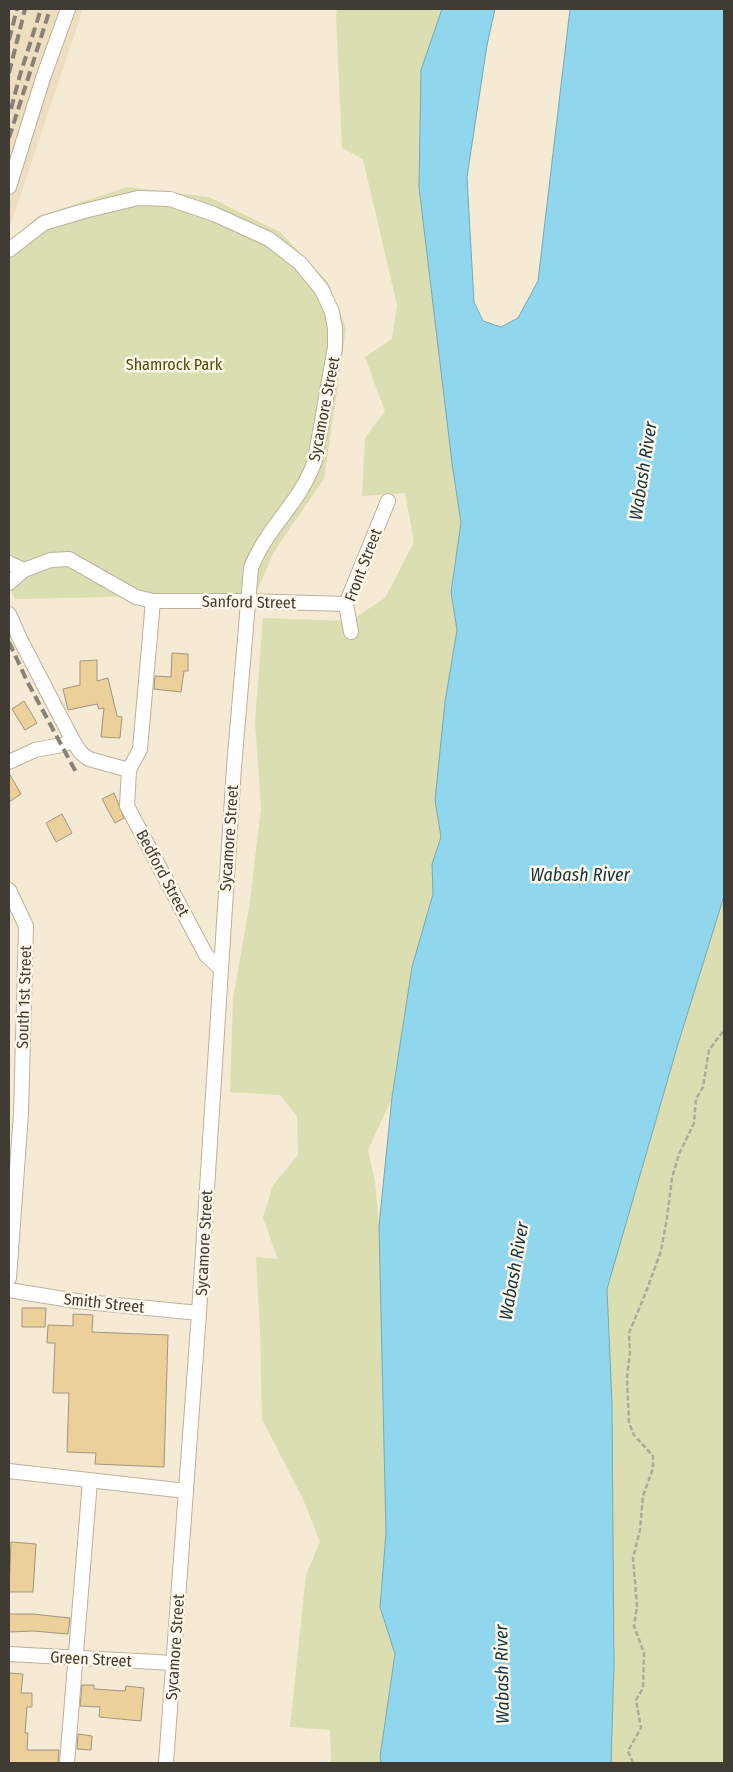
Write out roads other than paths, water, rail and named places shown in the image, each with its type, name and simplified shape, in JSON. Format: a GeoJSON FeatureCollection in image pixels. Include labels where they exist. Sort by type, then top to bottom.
{"type":"FeatureCollection","features":[{"type":"Feature","properties":{"kind":"street"},"geometry":{"type":"LineString","coordinates":[[9,188],[43,78],[68,9]]}},
{"type":"Feature","properties":{"kind":"street","name":"Sycamore Street"},"geometry":{"type":"LineString","coordinates":[[9,250],[44,223],[84,210],[138,198],[170,199],[214,214],[269,239],[300,263],[322,290],[332,312],[335,347],[315,460],[310,476],[270,532],[251,568],[234,767],[199,1313],[166,1763]]}},
{"type":"Feature","properties":{"kind":"street","name":"Front Street"},"geometry":{"type":"LineString","coordinates":[[351,632],[346,604],[388,500]]}},
{"type":"Feature","properties":{"kind":"street","name":"Sanford Street"},"geometry":{"type":"LineString","coordinates":[[24,570],[51,560],[69,560],[136,597],[153,601],[346,604]]}},
{"type":"Feature","properties":{"kind":"street"},"geometry":{"type":"LineString","coordinates":[[9,563],[24,570],[9,583]]}},
{"type":"Feature","properties":{"kind":"street","name":"Bedford Street"},"geometry":{"type":"LineString","coordinates":[[153,601],[140,750],[129,770],[127,806],[206,956],[220,968]]}},
{"type":"Feature","properties":{"kind":"street"},"geometry":{"type":"LineString","coordinates":[[9,614],[20,639],[81,753],[89,759],[129,770]]}},
{"type":"Feature","properties":{"kind":"street"},"geometry":{"type":"LineString","coordinates":[[9,762],[35,750],[73,741]]}},
{"type":"Feature","properties":{"kind":"street","name":"South 1st Street"},"geometry":{"type":"LineString","coordinates":[[9,890],[26,926],[15,1113],[9,1278]]}},
{"type":"Feature","properties":{"kind":"street","name":"Smith Street"},"geometry":{"type":"LineString","coordinates":[[9,1290],[76,1301],[199,1313]]}},
{"type":"Feature","properties":{"kind":"street"},"geometry":{"type":"LineString","coordinates":[[9,1471],[186,1491]]}},
{"type":"Feature","properties":{"kind":"street"},"geometry":{"type":"LineString","coordinates":[[68,1763],[90,1481]]}},
{"type":"Feature","properties":{"kind":"street","name":"Green Street"},"geometry":{"type":"LineString","coordinates":[[9,1654],[174,1663]]}},
{"type":"Feature","properties":{"kind":"water","name":"Wabash River"},"geometry":{"type":"Polygon","coordinates":[[[442,9],[495,9],[487,45],[467,177],[474,302],[483,321],[501,327],[518,318],[538,281],[570,9],[724,9],[724,896],[678,1044],[607,1289],[612,1403],[614,1665],[611,1763],[381,1763],[380,1757],[395,1654],[380,1607],[386,1533],[379,1226],[392,1097],[412,967],[433,894],[432,864],[441,837],[435,800],[445,702],[457,630],[451,592],[461,523],[419,187],[421,70],[442,9]]]}},
{"type":"Feature","properties":{"kind":"railway"},"geometry":{"type":"LineString","coordinates":[[9,40],[17,9]]}},
{"type":"Feature","properties":{"kind":"railway"},"geometry":{"type":"LineString","coordinates":[[9,73],[25,9]]}},
{"type":"Feature","properties":{"kind":"railway"},"geometry":{"type":"LineString","coordinates":[[11,109],[41,9]]}},
{"type":"Feature","properties":{"kind":"railway"},"geometry":{"type":"LineString","coordinates":[[9,138],[50,9]]}},
{"type":"Feature","properties":{"kind":"railway"},"geometry":{"type":"LineString","coordinates":[[9,642],[28,683],[77,774]]}},
{"type":"Feature","properties":{"kind":"park label","name":"Shamrock Park"},"geometry":{"type":"Point","coordinates":[174,364]}}]}
